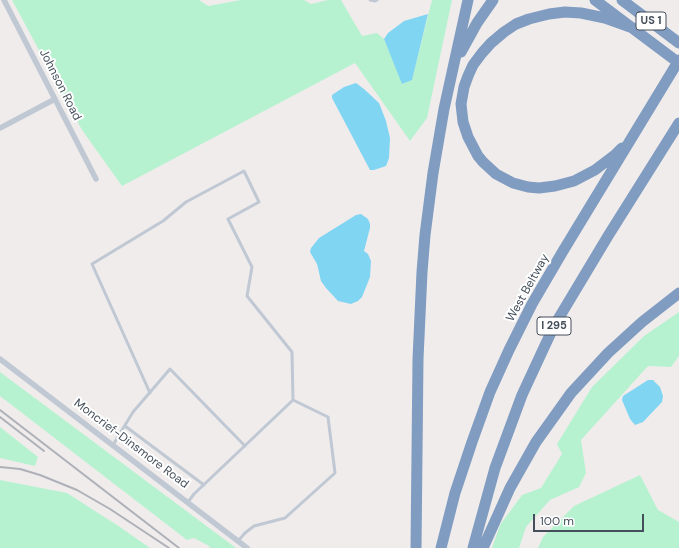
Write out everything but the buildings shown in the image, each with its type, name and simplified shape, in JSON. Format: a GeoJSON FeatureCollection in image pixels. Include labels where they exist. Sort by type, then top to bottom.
{"type":"FeatureCollection","features":[{"type":"Feature","properties":{"kind":"highway"},"geometry":{"type":"LineString","coordinates":[[416,548],[418,359],[422,272],[433,173],[444,109],[468,0]]}},
{"type":"Feature","properties":{"kind":"highway"},"geometry":{"type":"LineString","coordinates":[[455,63],[477,23],[493,0]]}},
{"type":"Feature","properties":{"kind":"highway","name":"US 1"},"geometry":{"type":"LineString","coordinates":[[595,0],[679,63]]}},
{"type":"Feature","properties":{"kind":"highway","name":"US 1"},"geometry":{"type":"LineString","coordinates":[[622,0],[679,43]]}},
{"type":"Feature","properties":{"kind":"highway"},"geometry":{"type":"LineString","coordinates":[[633,28],[605,18],[565,12],[549,14],[516,24],[491,43],[477,59],[464,87],[462,104],[463,122],[468,137],[483,162],[496,174],[513,183],[528,187],[539,188],[555,186],[574,181],[595,170],[616,154],[634,134]]}},
{"type":"Feature","properties":{"kind":"highway","name":"West Beltway"},"geometry":{"type":"LineString","coordinates":[[441,548],[455,493],[472,442],[490,392],[509,350],[532,304],[679,60]]}},
{"type":"Feature","properties":{"kind":"highway","name":"I 295"},"geometry":{"type":"LineString","coordinates":[[473,548],[495,468],[522,395],[554,326],[608,236],[679,123]]}},
{"type":"Feature","properties":{"kind":"highway"},"geometry":{"type":"LineString","coordinates":[[483,548],[510,488],[536,442],[571,393],[608,353],[642,322],[679,293]]}},
{"type":"Feature","properties":{"kind":"street","name":"Johnson Road"},"geometry":{"type":"LineString","coordinates":[[4,0],[96,179]]}},
{"type":"Feature","properties":{"kind":"street"},"geometry":{"type":"LineString","coordinates":[[0,128],[55,99]]}},
{"type":"Feature","properties":{"kind":"street","name":"Moncrief-Dinsmore Road"},"geometry":{"type":"LineString","coordinates":[[0,358],[247,548]]}},
{"type":"Feature","properties":{"kind":"lane"},"geometry":{"type":"LineString","coordinates":[[370,0],[377,0]]}},
{"type":"Feature","properties":{"kind":"lane"},"geometry":{"type":"LineString","coordinates":[[150,393],[92,264],[164,221],[186,202],[244,171],[260,202],[228,219],[252,267],[247,296],[292,352],[293,400],[194,494],[188,502]]}},
{"type":"Feature","properties":{"kind":"lane"},"geometry":{"type":"LineString","coordinates":[[113,445],[133,412],[170,369],[245,446]]}},
{"type":"Feature","properties":{"kind":"lane"},"geometry":{"type":"LineString","coordinates":[[238,541],[254,526],[285,518],[335,473],[328,417],[293,400]]}},
{"type":"Feature","properties":{"kind":"lane"},"geometry":{"type":"LineString","coordinates":[[125,426],[204,485]]}},
{"type":"Feature","properties":{"kind":"green space"},"geometry":{"type":"Polygon","coordinates":[[[12,0],[199,0],[208,6],[241,0],[304,0],[311,4],[328,0],[341,0],[362,36],[377,33],[384,39],[403,84],[412,79],[432,0],[452,0],[427,118],[410,141],[355,63],[122,186],[82,130],[12,0]]]}},
{"type":"Feature","properties":{"kind":"green space"},"geometry":{"type":"Polygon","coordinates":[[[679,312],[679,356],[671,367],[648,366],[581,440],[586,473],[579,487],[550,500],[526,527],[519,548],[492,548],[500,525],[522,495],[541,488],[562,454],[557,444],[592,387],[644,336],[679,312]]]}},
{"type":"Feature","properties":{"kind":"green space"},"geometry":{"type":"Polygon","coordinates":[[[0,372],[236,548],[210,548],[194,538],[187,540],[0,396],[0,372]]]}},
{"type":"Feature","properties":{"kind":"green space"},"geometry":{"type":"Polygon","coordinates":[[[0,427],[38,457],[35,466],[0,458],[0,427]]]}},
{"type":"Feature","properties":{"kind":"green space"},"geometry":{"type":"Polygon","coordinates":[[[640,475],[658,510],[679,522],[679,548],[538,548],[543,537],[574,506],[640,475]]]}},
{"type":"Feature","properties":{"kind":"green space"},"geometry":{"type":"Polygon","coordinates":[[[0,480],[67,493],[150,548],[0,548],[0,480]]]}},
{"type":"Feature","properties":{"kind":"water"},"geometry":{"type":"Polygon","coordinates":[[[428,14],[412,80],[402,84],[384,39],[388,33],[404,21],[428,14]]]}},
{"type":"Feature","properties":{"kind":"water"},"geometry":{"type":"Polygon","coordinates":[[[356,83],[379,103],[386,121],[390,138],[389,158],[386,166],[374,170],[370,170],[332,98],[332,95],[344,87],[356,83]]]}},
{"type":"Feature","properties":{"kind":"water"},"geometry":{"type":"Polygon","coordinates":[[[361,214],[368,219],[370,224],[364,251],[368,254],[371,261],[370,277],[362,297],[358,301],[351,304],[338,301],[326,288],[321,281],[317,264],[310,252],[311,248],[319,238],[356,215],[361,214]]]}},
{"type":"Feature","properties":{"kind":"water"},"geometry":{"type":"Polygon","coordinates":[[[648,380],[653,380],[660,387],[663,396],[662,402],[643,422],[635,425],[630,419],[622,400],[623,396],[648,380]]]}},
{"type":"Feature","properties":{"kind":"railway"},"geometry":{"type":"LineString","coordinates":[[0,410],[179,548]]}},
{"type":"Feature","properties":{"kind":"railway"},"geometry":{"type":"LineString","coordinates":[[0,417],[44,451]]}},
{"type":"Feature","properties":{"kind":"railway"},"geometry":{"type":"LineString","coordinates":[[0,467],[20,469],[40,475],[77,490],[110,509],[169,548]]}}]}
